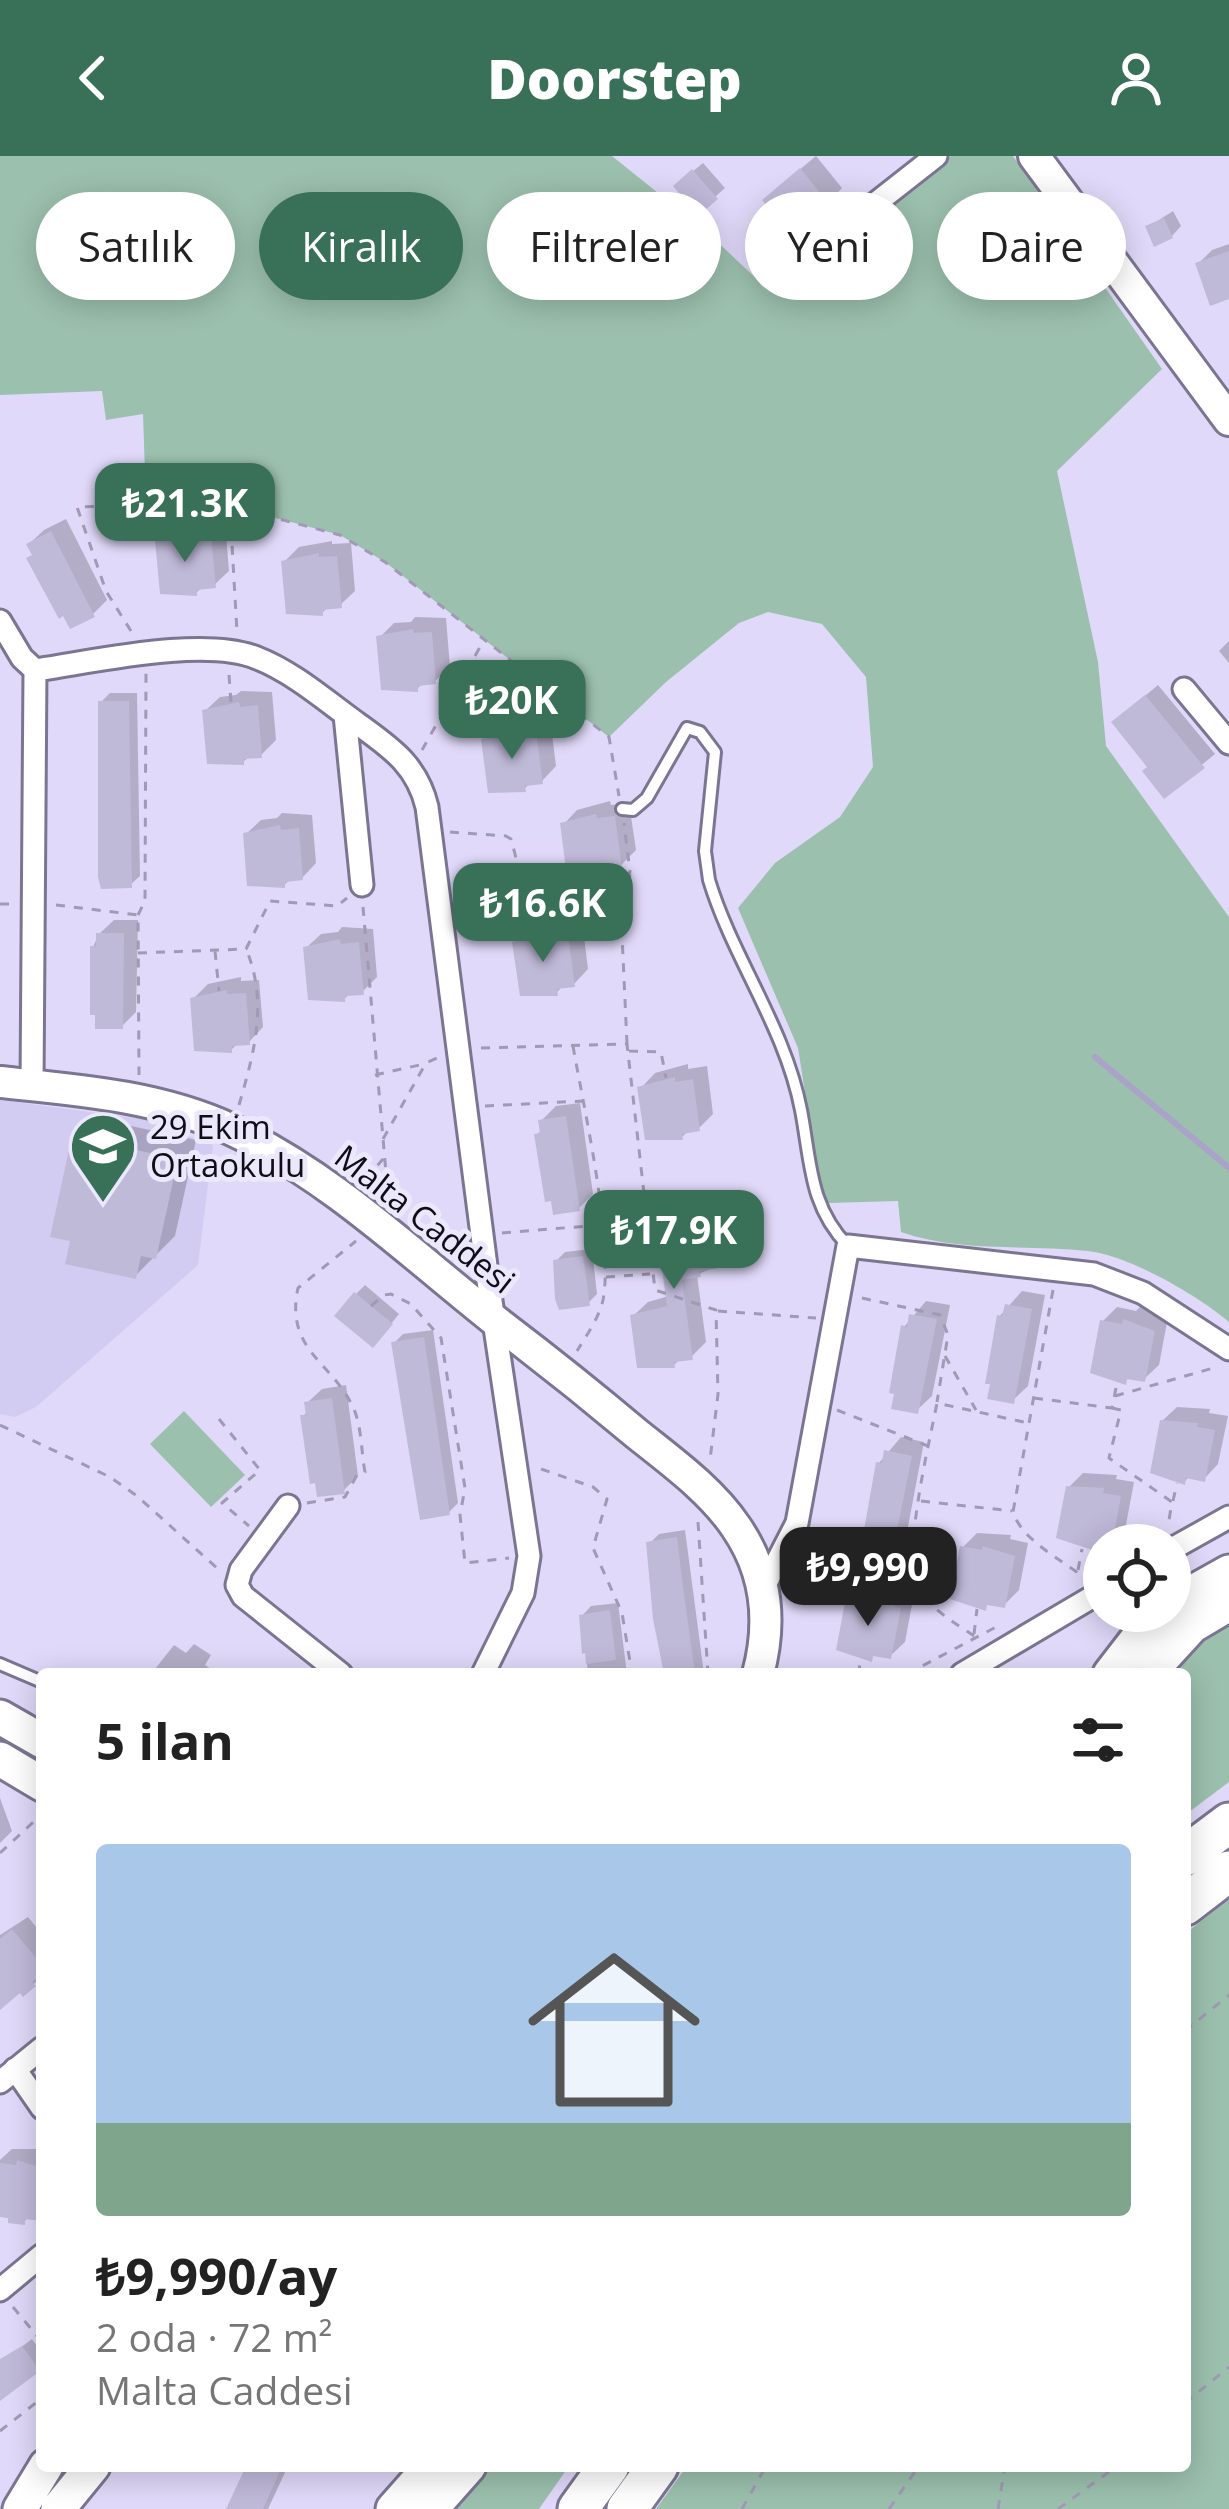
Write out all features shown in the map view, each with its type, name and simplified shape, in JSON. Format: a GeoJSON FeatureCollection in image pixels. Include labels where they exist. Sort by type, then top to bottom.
{"type":"FeatureCollection","features":[{"type":"Feature","properties":{"kind":"highway"},"geometry":{"type":"LineString","coordinates":[[1191,1852],[1229,1823]]}},
{"type":"Feature","properties":{"kind":"highway"},"geometry":{"type":"LineString","coordinates":[[1191,1900],[1229,1871]]}},
{"type":"Feature","properties":{"kind":"highway"},"geometry":{"type":"LineString","coordinates":[[578,2509],[604,2472]]}},
{"type":"Feature","properties":{"kind":"highway"},"geometry":{"type":"LineString","coordinates":[[627,2509],[654,2472]]}},
{"type":"Feature","properties":{"kind":"main road"},"geometry":{"type":"LineString","coordinates":[[1034,156],[1229,420]]}},
{"type":"Feature","properties":{"kind":"main road","name":"Malta Caddesi"},"geometry":{"type":"LineString","coordinates":[[0,1082],[140,1101],[201,1117],[299,1167],[382,1229],[702,1489],[734,1524],[764,1587],[765,1633],[759,1668]]}},
{"type":"Feature","properties":{"kind":"main road"},"geometry":{"type":"LineString","coordinates":[[1191,1594],[1229,1572]]}},
{"type":"Feature","properties":{"kind":"main road"},"geometry":{"type":"LineString","coordinates":[[1154,1668],[1192,1626],[1229,1604]]}},
{"type":"Feature","properties":{"kind":"main road"},"geometry":{"type":"LineString","coordinates":[[1115,1668],[1142,1632]]}},
{"type":"Feature","properties":{"kind":"main road"},"geometry":{"type":"LineString","coordinates":[[0,1717],[36,1738]]}},
{"type":"Feature","properties":{"kind":"main road"},"geometry":{"type":"LineString","coordinates":[[0,1759],[36,1780]]}},
{"type":"Feature","properties":{"kind":"main road"},"geometry":{"type":"LineString","coordinates":[[20,2509],[42,2472]]}},
{"type":"Feature","properties":{"kind":"main road"},"geometry":{"type":"LineString","coordinates":[[58,2509],[87,2472]]}},
{"type":"Feature","properties":{"kind":"main road"},"geometry":{"type":"LineString","coordinates":[[393,2509],[426,2472]]}},
{"type":"Feature","properties":{"kind":"main road"},"geometry":{"type":"LineString","coordinates":[[431,2509],[464,2472]]}},
{"type":"Feature","properties":{"kind":"street"},"geometry":{"type":"LineString","coordinates":[[890,192],[936,156]]}},
{"type":"Feature","properties":{"kind":"street"},"geometry":{"type":"LineString","coordinates":[[0,621],[22,658],[35,670],[32,1085]]}},
{"type":"Feature","properties":{"kind":"street"},"geometry":{"type":"LineString","coordinates":[[35,670],[146,655],[232,651],[274,666],[345,715],[412,767],[422,789],[529,1556],[523,1593],[486,1668]]}},
{"type":"Feature","properties":{"kind":"street"},"geometry":{"type":"LineString","coordinates":[[1184,689],[1229,743]]}},
{"type":"Feature","properties":{"kind":"street"},"geometry":{"type":"LineString","coordinates":[[345,715],[362,885]]}},
{"type":"Feature","properties":{"kind":"street"},"geometry":{"type":"LineString","coordinates":[[764,1587],[793,1538],[848,1246],[1094,1274],[1142,1293],[1229,1349]]}},
{"type":"Feature","properties":{"kind":"street"},"geometry":{"type":"LineString","coordinates":[[288,1506],[242,1570],[237,1585],[243,1596],[333,1668]]}},
{"type":"Feature","properties":{"kind":"street"},"geometry":{"type":"LineString","coordinates":[[1191,1534],[1229,1517]]}},
{"type":"Feature","properties":{"kind":"street"},"geometry":{"type":"LineString","coordinates":[[971,1668],[1083,1594]]}},
{"type":"Feature","properties":{"kind":"street"},"geometry":{"type":"LineString","coordinates":[[36,2053],[8,2075],[36,2102]]}},
{"type":"Feature","properties":{"kind":"street"},"geometry":{"type":"LineString","coordinates":[[7,2299],[36,2263]]}},
{"type":"Feature","properties":{"kind":"lane"},"geometry":{"type":"LineString","coordinates":[[622,809],[633,810],[647,798],[687,728],[708,739],[716,768],[705,851],[709,880],[791,1073],[814,1194],[823,1215],[848,1246]]}},
{"type":"Feature","properties":{"kind":"lane"},"geometry":{"type":"LineString","coordinates":[[0,1664],[36,1679]]}},
{"type":"Feature","properties":{"kind":"path"},"geometry":{"type":"LineString","coordinates":[[140,1101],[138,915],[145,901],[146,655],[106,590],[76,507],[192,502],[230,506],[340,535],[385,562],[609,737],[630,872],[622,935],[627,1047],[655,1290],[716,1310],[835,1319]]}},
{"type":"Feature","properties":{"kind":"path"},"geometry":{"type":"LineString","coordinates":[[230,506],[231,703]]}},
{"type":"Feature","properties":{"kind":"path"},"geometry":{"type":"LineString","coordinates":[[412,767],[484,640]]}},
{"type":"Feature","properties":{"kind":"path"},"geometry":{"type":"LineString","coordinates":[[430,831],[511,839],[532,917],[569,909],[621,882],[630,872]]}},
{"type":"Feature","properties":{"kind":"path"},"geometry":{"type":"LineString","coordinates":[[232,1130],[258,1024],[258,988],[246,949],[270,901],[337,906],[362,885]]}},
{"type":"Feature","properties":{"kind":"path"},"geometry":{"type":"LineString","coordinates":[[288,1506],[345,1497],[357,1475],[365,1472],[352,1404],[304,1345],[296,1298],[298,1288],[382,1229],[385,1158],[362,885]]}},
{"type":"Feature","properties":{"kind":"path"},"geometry":{"type":"LineString","coordinates":[[36,902],[138,915]]}},
{"type":"Feature","properties":{"kind":"path"},"geometry":{"type":"LineString","coordinates":[[441,917],[529,906]]}},
{"type":"Feature","properties":{"kind":"path"},"geometry":{"type":"LineString","coordinates":[[138,953],[246,949]]}},
{"type":"Feature","properties":{"kind":"path"},"geometry":{"type":"LineString","coordinates":[[215,950],[219,991]]}},
{"type":"Feature","properties":{"kind":"path"},"geometry":{"type":"LineString","coordinates":[[375,1075],[426,1063],[458,1049],[573,1045],[661,1052],[666,1078]]}},
{"type":"Feature","properties":{"kind":"path"},"geometry":{"type":"LineString","coordinates":[[563,1373],[598,1315],[604,1277],[601,1225],[573,1045]]}},
{"type":"Feature","properties":{"kind":"path"},"geometry":{"type":"LineString","coordinates":[[383,1139],[426,1063]]}},
{"type":"Feature","properties":{"kind":"path"},"geometry":{"type":"LineString","coordinates":[[465,1107],[583,1101]]}},
{"type":"Feature","properties":{"kind":"path"},"geometry":{"type":"LineString","coordinates":[[347,1202],[385,1158]]}},
{"type":"Feature","properties":{"kind":"path"},"geometry":{"type":"LineString","coordinates":[[643,1205],[683,1198],[685,1216]]}},
{"type":"Feature","properties":{"kind":"path"},"geometry":{"type":"LineString","coordinates":[[482,1235],[601,1225]]}},
{"type":"Feature","properties":{"kind":"path"},"geometry":{"type":"LineString","coordinates":[[1058,1268],[1013,1511],[1029,1536],[1083,1576]]}},
{"type":"Feature","properties":{"kind":"path"},"geometry":{"type":"LineString","coordinates":[[604,1277],[652,1274]]}},
{"type":"Feature","properties":{"kind":"path"},"geometry":{"type":"LineString","coordinates":[[839,1294],[940,1315],[948,1336],[919,1501],[913,1566],[916,1585],[931,1604],[974,1636]]}},
{"type":"Feature","properties":{"kind":"path"},"geometry":{"type":"LineString","coordinates":[[371,1306],[384,1295],[399,1297],[441,1338],[464,1488],[460,1515],[465,1563],[529,1556]]}},
{"type":"Feature","properties":{"kind":"path"},"geometry":{"type":"LineString","coordinates":[[708,1668],[697,1533],[716,1423],[716,1310]]}},
{"type":"Feature","properties":{"kind":"path"},"geometry":{"type":"LineString","coordinates":[[945,1356],[977,1412]]}},
{"type":"Feature","properties":{"kind":"path"},"geometry":{"type":"LineString","coordinates":[[1114,1396],[1229,1363]]}},
{"type":"Feature","properties":{"kind":"path"},"geometry":{"type":"LineString","coordinates":[[1112,1408],[1117,1383]]}},
{"type":"Feature","properties":{"kind":"path"},"geometry":{"type":"LineString","coordinates":[[1033,1398],[1121,1410],[1109,1458],[1172,1502]]}},
{"type":"Feature","properties":{"kind":"path"},"geometry":{"type":"LineString","coordinates":[[819,1403],[928,1446]]}},
{"type":"Feature","properties":{"kind":"path"},"geometry":{"type":"LineString","coordinates":[[937,1403],[1028,1423]]}},
{"type":"Feature","properties":{"kind":"path"},"geometry":{"type":"LineString","coordinates":[[219,1419],[260,1470],[222,1503],[264,1539]]}},
{"type":"Feature","properties":{"kind":"path"},"geometry":{"type":"LineString","coordinates":[[0,1425],[123,1486],[237,1585]]}},
{"type":"Feature","properties":{"kind":"path"},"geometry":{"type":"LineString","coordinates":[[515,1463],[560,1473],[607,1499],[593,1548],[622,1613],[631,1668]]}},
{"type":"Feature","properties":{"kind":"path"},"geometry":{"type":"LineString","coordinates":[[1170,1524],[1177,1483]]}},
{"type":"Feature","properties":{"kind":"path"},"geometry":{"type":"LineString","coordinates":[[919,1501],[1013,1511]]}},
{"type":"Feature","properties":{"kind":"path"},"geometry":{"type":"LineString","coordinates":[[1078,1573],[1082,1549]]}},
{"type":"Feature","properties":{"kind":"path"},"geometry":{"type":"LineString","coordinates":[[974,1636],[977,1609]]}},
{"type":"Feature","properties":{"kind":"path"},"geometry":{"type":"LineString","coordinates":[[918,1668],[974,1636]]}},
{"type":"Feature","properties":{"kind":"path"},"geometry":{"type":"LineString","coordinates":[[859,1668],[862,1660]]}},
{"type":"Feature","properties":{"kind":"path"},"geometry":{"type":"LineString","coordinates":[[0,1853],[36,1820]]}},
{"type":"Feature","properties":{"kind":"path"},"geometry":{"type":"LineString","coordinates":[[1191,2026],[1229,1995]]}},
{"type":"Feature","properties":{"kind":"path"},"geometry":{"type":"LineString","coordinates":[[7,2299],[36,2335]]}},
{"type":"Feature","properties":{"kind":"path"},"geometry":{"type":"LineString","coordinates":[[1191,2398],[1229,2367]]}},
{"type":"Feature","properties":{"kind":"path"},"geometry":{"type":"LineString","coordinates":[[0,2432],[36,2403]]}},
{"type":"Feature","properties":{"kind":"path"},"geometry":{"type":"LineString","coordinates":[[742,2509],[763,2472]]}},
{"type":"Feature","properties":{"kind":"path"},"geometry":{"type":"LineString","coordinates":[[889,2509],[915,2472]]}},
{"type":"Feature","properties":{"kind":"path"},"geometry":{"type":"LineString","coordinates":[[998,2509],[1004,2472]]}},
{"type":"Feature","properties":{"kind":"path"},"geometry":{"type":"LineString","coordinates":[[1058,2509],[1110,2472]]}},
{"type":"Feature","properties":{"kind":"shaded area","name":"29 Ekim Ortaokulu"},"geometry":{"type":"Polygon","coordinates":[[[0,1100],[143,1119],[213,1145],[198,1265],[36,1407],[15,1417],[0,1414],[0,1100]]]}},
{"type":"Feature","properties":{"kind":"green space"},"geometry":{"type":"Polygon","coordinates":[[[0,156],[612,156],[657,192],[487,192],[487,300],[721,300],[721,245],[745,268],[745,300],[913,300],[913,192],[906,192],[951,156],[1013,156],[1038,192],[937,192],[937,300],[1114,300],[1162,369],[1057,471],[1098,662],[1106,746],[1229,917],[1229,1322],[1162,1278],[1104,1254],[924,1239],[901,1232],[898,1201],[828,1203],[821,1195],[798,1048],[738,908],[775,863],[840,817],[873,767],[866,677],[822,624],[768,612],[739,623],[666,682],[609,737],[385,562],[340,535],[230,506],[146,503],[143,414],[106,420],[102,391],[0,395],[0,156]]]}},
{"type":"Feature","properties":{"kind":"green space"},"geometry":{"type":"Polygon","coordinates":[[[184,1411],[245,1475],[211,1507],[150,1444],[184,1411]]]}},
{"type":"Feature","properties":{"kind":"green space"},"geometry":{"type":"Polygon","coordinates":[[[1229,1622],[1229,1782],[1191,1810],[1191,1668],[1179,1668],[1192,1651],[1229,1622]]]}},
{"type":"Feature","properties":{"kind":"green space"},"geometry":{"type":"Polygon","coordinates":[[[1229,1899],[1229,2509],[656,2509],[683,2472],[1191,2472],[1191,1929],[1229,1899]]]}},
{"type":"Feature","properties":{"kind":"green space"},"geometry":{"type":"Polygon","coordinates":[[[488,2472],[565,2472],[539,2509],[455,2509],[488,2472]]]}},
{"type":"Feature","properties":{"kind":"building"},"geometry":{"type":"Polygon","coordinates":[[[800,168],[819,192],[772,192],[800,168]]]}},
{"type":"Feature","properties":{"kind":"building"},"geometry":{"type":"Polygon","coordinates":[[[692,169],[712,192],[678,192],[673,186],[692,169]]]}},
{"type":"Feature","properties":{"kind":"building"},"geometry":{"type":"Polygon","coordinates":[[[1164,218],[1173,238],[1154,247],[1145,226],[1164,218]]]}},
{"type":"Feature","properties":{"kind":"building"},"geometry":{"type":"Polygon","coordinates":[[[1229,251],[1229,299],[1210,306],[1195,263],[1229,251]]]}},
{"type":"Feature","properties":{"kind":"building"},"geometry":{"type":"Polygon","coordinates":[[[51,531],[95,617],[70,629],[63,616],[59,619],[26,558],[32,555],[26,544],[51,531]]]}},
{"type":"Feature","properties":{"kind":"building"},"geometry":{"type":"Polygon","coordinates":[[[192,533],[193,537],[211,536],[216,588],[197,590],[197,596],[160,594],[155,540],[192,533]]]}},
{"type":"Feature","properties":{"kind":"building"},"geometry":{"type":"Polygon","coordinates":[[[319,553],[319,557],[337,556],[342,608],[323,610],[323,616],[286,614],[281,561],[319,553]]]}},
{"type":"Feature","properties":{"kind":"building"},"geometry":{"type":"Polygon","coordinates":[[[413,629],[414,633],[432,632],[436,684],[418,686],[418,692],[381,690],[376,636],[413,629]]]}},
{"type":"Feature","properties":{"kind":"building"},"geometry":{"type":"Polygon","coordinates":[[[1145,695],[1205,768],[1164,799],[1142,771],[1147,767],[1111,722],[1145,695]]]}},
{"type":"Feature","properties":{"kind":"building"},"geometry":{"type":"Polygon","coordinates":[[[98,701],[129,701],[132,888],[101,889],[98,877],[98,701]]]}},
{"type":"Feature","properties":{"kind":"building"},"geometry":{"type":"Polygon","coordinates":[[[239,702],[240,707],[258,705],[262,758],[244,759],[244,765],[207,764],[202,710],[239,702]]]}},
{"type":"Feature","properties":{"kind":"building"},"geometry":{"type":"Polygon","coordinates":[[[517,730],[518,734],[536,731],[543,784],[525,786],[526,792],[488,793],[481,739],[517,730]]]}},
{"type":"Feature","properties":{"kind":"building"},"geometry":{"type":"Polygon","coordinates":[[[596,814],[597,818],[615,816],[622,868],[604,870],[605,877],[567,877],[560,823],[596,814]]]}},
{"type":"Feature","properties":{"kind":"building"},"geometry":{"type":"Polygon","coordinates":[[[280,825],[281,830],[299,828],[303,880],[285,882],[285,888],[247,886],[243,833],[280,825]]]}},
{"type":"Feature","properties":{"kind":"building"},"geometry":{"type":"Polygon","coordinates":[[[96,933],[124,933],[123,1029],[95,1029],[95,1015],[90,1015],[90,946],[96,946],[96,933]]]}},
{"type":"Feature","properties":{"kind":"building"},"geometry":{"type":"Polygon","coordinates":[[[549,933],[550,937],[568,935],[575,987],[557,989],[558,996],[520,996],[512,942],[549,933]]]}},
{"type":"Feature","properties":{"kind":"building"},"geometry":{"type":"Polygon","coordinates":[[[340,939],[341,944],[359,942],[364,995],[345,996],[345,1002],[308,1000],[303,947],[340,939]]]}},
{"type":"Feature","properties":{"kind":"building"},"geometry":{"type":"Polygon","coordinates":[[[227,990],[227,994],[246,993],[250,1045],[232,1046],[232,1053],[194,1051],[190,998],[227,990]]]}},
{"type":"Feature","properties":{"kind":"building"},"geometry":{"type":"Polygon","coordinates":[[[675,1077],[675,1082],[693,1079],[700,1131],[682,1134],[683,1140],[645,1140],[637,1087],[675,1077]]]}},
{"type":"Feature","properties":{"kind":"building"},"geometry":{"type":"Polygon","coordinates":[[[566,1116],[580,1211],[553,1215],[551,1201],[545,1202],[534,1134],[540,1133],[538,1120],[566,1116]]]}},
{"type":"Feature","properties":{"kind":"building"},"geometry":{"type":"Polygon","coordinates":[[[72,1136],[178,1159],[156,1259],[141,1256],[136,1279],[65,1264],[70,1241],[50,1237],[72,1136]]]}},
{"type":"Feature","properties":{"kind":"building"},"geometry":{"type":"Polygon","coordinates":[[[693,1214],[694,1219],[712,1216],[719,1268],[682,1280],[693,1360],[674,1362],[675,1368],[637,1368],[630,1315],[667,1306],[656,1224],[693,1214]]]}},
{"type":"Feature","properties":{"kind":"building"},"geometry":{"type":"Polygon","coordinates":[[[583,1256],[590,1306],[559,1310],[553,1260],[583,1256]]]}},
{"type":"Feature","properties":{"kind":"building"},"geometry":{"type":"Polygon","coordinates":[[[354,1292],[393,1324],[373,1348],[334,1316],[354,1292]]]}},
{"type":"Feature","properties":{"kind":"building"},"geometry":{"type":"Polygon","coordinates":[[[1005,1304],[1032,1309],[1014,1404],[987,1399],[990,1384],[985,1384],[997,1315],[1002,1316],[1005,1304]]]}},
{"type":"Feature","properties":{"kind":"building"},"geometry":{"type":"Polygon","coordinates":[[[909,1314],[937,1319],[918,1414],[891,1409],[894,1394],[889,1393],[901,1325],[907,1327],[909,1314]]]}},
{"type":"Feature","properties":{"kind":"building"},"geometry":{"type":"Polygon","coordinates":[[[1123,1319],[1155,1331],[1145,1382],[1127,1379],[1126,1385],[1090,1373],[1100,1320],[1122,1324],[1123,1319]]]}},
{"type":"Feature","properties":{"kind":"building"},"geometry":{"type":"Polygon","coordinates":[[[424,1337],[450,1515],[420,1520],[391,1342],[424,1337]]]}},
{"type":"Feature","properties":{"kind":"building"},"geometry":{"type":"Polygon","coordinates":[[[332,1398],[345,1494],[317,1497],[315,1483],[310,1484],[300,1415],[306,1415],[304,1402],[332,1398]]]}},
{"type":"Feature","properties":{"kind":"building"},"geometry":{"type":"Polygon","coordinates":[[[1160,1420],[1198,1423],[1197,1427],[1215,1430],[1205,1482],[1186,1478],[1185,1485],[1150,1473],[1160,1420]]]}},
{"type":"Feature","properties":{"kind":"building"},"geometry":{"type":"Polygon","coordinates":[[[884,1450],[912,1456],[893,1550],[866,1545],[869,1531],[864,1530],[876,1462],[882,1463],[884,1450]]]}},
{"type":"Feature","properties":{"kind":"building"},"geometry":{"type":"Polygon","coordinates":[[[1066,1486],[1104,1488],[1103,1493],[1121,1496],[1116,1524],[1083,1524],[1083,1547],[1056,1538],[1066,1486]]]}},
{"type":"Feature","properties":{"kind":"building"},"geometry":{"type":"Polygon","coordinates":[[[677,1537],[694,1668],[663,1668],[646,1542],[677,1537]]]}},
{"type":"Feature","properties":{"kind":"building"},"geometry":{"type":"Polygon","coordinates":[[[960,1546],[982,1550],[983,1546],[1015,1556],[1005,1608],[987,1605],[986,1611],[950,1599],[960,1546]]]}},
{"type":"Feature","properties":{"kind":"building"},"geometry":{"type":"Polygon","coordinates":[[[846,1597],[868,1601],[868,1597],[901,1608],[891,1659],[873,1656],[872,1662],[836,1650],[846,1597]]]}},
{"type":"Feature","properties":{"kind":"building"},"geometry":{"type":"Polygon","coordinates":[[[610,1610],[616,1660],[586,1664],[579,1615],[610,1610]]]}},
{"type":"Feature","properties":{"kind":"building"},"geometry":{"type":"Polygon","coordinates":[[[12,1929],[36,1958],[32,1982],[36,1986],[0,2010],[0,1939],[12,1929]]]}},
{"type":"Feature","properties":{"kind":"building"},"geometry":{"type":"Polygon","coordinates":[[[17,2160],[36,2166],[36,2220],[25,2219],[25,2225],[0,2217],[0,2163],[16,2165],[17,2160]]]}},
{"type":"Feature","properties":{"kind":"building"},"geometry":{"type":"Polygon","coordinates":[[[22,2346],[36,2365],[36,2374],[0,2401],[0,2359],[22,2346]]]}},
{"type":"Feature","properties":{"kind":"building"},"geometry":{"type":"Polygon","coordinates":[[[243,2472],[279,2472],[263,2509],[226,2509],[243,2472]]]}},
{"type":"Feature","properties":{"kind":"waterway"},"geometry":{"type":"LineString","coordinates":[[1095,1057],[1229,1168]]}},
{"type":"Feature","properties":{"kind":"place","name":"29 Ekim Ortaokulu"},"geometry":{"type":"Point","coordinates":[103,1205]}}]}
